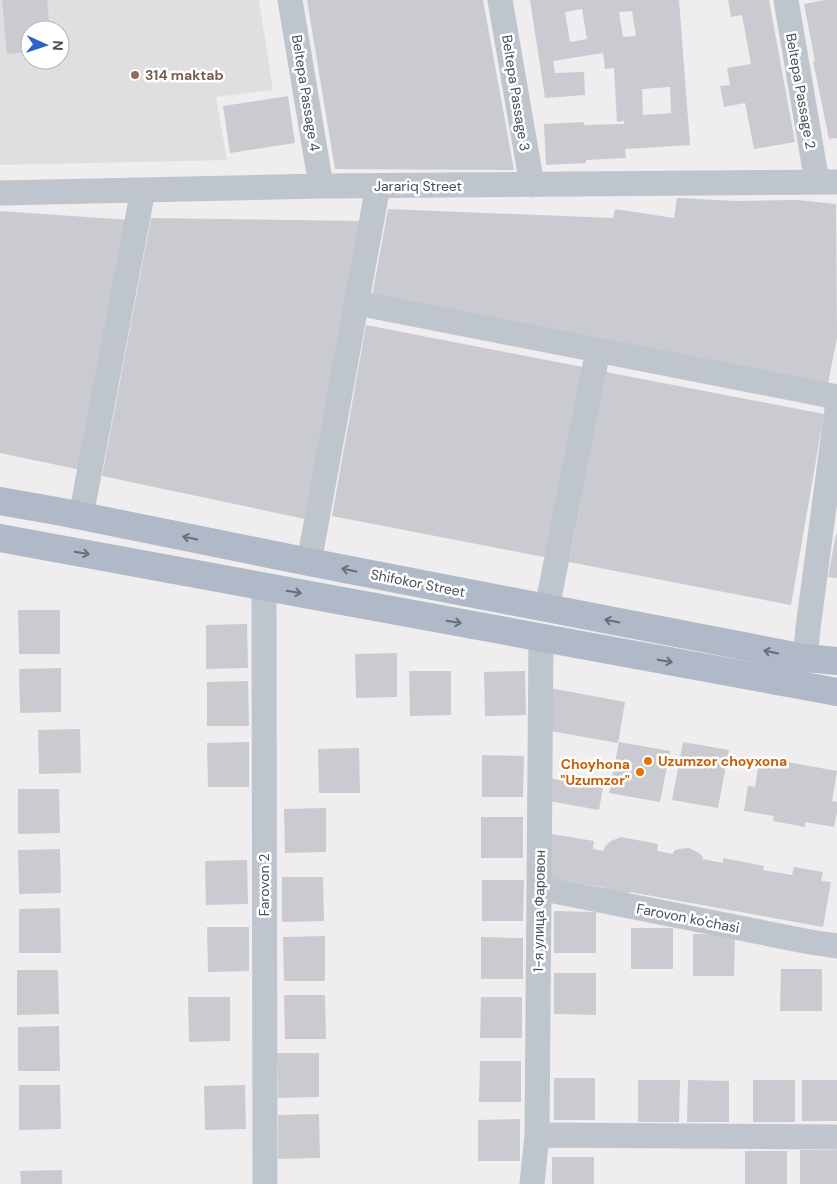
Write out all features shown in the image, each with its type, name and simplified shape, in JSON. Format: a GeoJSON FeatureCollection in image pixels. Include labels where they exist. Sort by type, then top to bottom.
{"type":"FeatureCollection","features":[{"type":"Feature","properties":{"kind":"main road","name":"Shifokor Street"},"geometry":{"type":"LineString","coordinates":[[0,501],[806,658],[837,661]]}},
{"type":"Feature","properties":{"kind":"main road"},"geometry":{"type":"LineString","coordinates":[[55,548],[72,514]]}},
{"type":"Feature","properties":{"kind":"main road"},"geometry":{"type":"LineString","coordinates":[[0,538],[837,692]]}},
{"type":"Feature","properties":{"kind":"street","name":"Beltepa Passage 4"},"geometry":{"type":"LineString","coordinates":[[290,0],[321,186]]}},
{"type":"Feature","properties":{"kind":"street","name":"Beltepa Passage 3"},"geometry":{"type":"LineString","coordinates":[[500,0],[532,185]]}},
{"type":"Feature","properties":{"kind":"street","name":"Beltepa Passage 2"},"geometry":{"type":"LineString","coordinates":[[786,0],[827,182]]}},
{"type":"Feature","properties":{"kind":"street","name":"Jarariq Street"},"geometry":{"type":"LineString","coordinates":[[0,193],[321,186],[827,182]]}},
{"type":"Feature","properties":{"kind":"street"},"geometry":{"type":"LineString","coordinates":[[309,562],[378,186]]}},
{"type":"Feature","properties":{"kind":"street"},"geometry":{"type":"LineString","coordinates":[[72,514],[142,190]]}},
{"type":"Feature","properties":{"kind":"street"},"geometry":{"type":"LineString","coordinates":[[357,303],[837,397]]}},
{"type":"Feature","properties":{"kind":"street"},"geometry":{"type":"LineString","coordinates":[[548,608],[598,350]]}},
{"type":"Feature","properties":{"kind":"street"},"geometry":{"type":"LineString","coordinates":[[806,658],[808,628],[837,409]]}},
{"type":"Feature","properties":{"kind":"street","name":"Farovon 2"},"geometry":{"type":"LineString","coordinates":[[264,586],[265,1184]]}},
{"type":"Feature","properties":{"kind":"street","name":"1-я улица Фаровон"},"geometry":{"type":"LineString","coordinates":[[532,1184],[537,1135],[541,638]]}},
{"type":"Feature","properties":{"kind":"street","name":"Farovon ko'chasi"},"geometry":{"type":"LineString","coordinates":[[539,888],[837,946]]}},
{"type":"Feature","properties":{"kind":"street"},"geometry":{"type":"LineString","coordinates":[[537,1135],[837,1137]]}},
{"type":"Feature","properties":{"kind":"shaded area","name":"314 maktab"},"geometry":{"type":"Polygon","coordinates":[[[0,0],[259,0],[273,90],[216,97],[227,160],[0,165],[0,0]]]}},
{"type":"Feature","properties":{"kind":"building"},"geometry":{"type":"Polygon","coordinates":[[[2,0],[47,0],[49,20],[20,20],[20,53],[7,54],[2,0]]]}},
{"type":"Feature","properties":{"kind":"building"},"geometry":{"type":"Polygon","coordinates":[[[307,0],[483,0],[514,170],[335,169],[307,0]]]}},
{"type":"Feature","properties":{"kind":"building"},"geometry":{"type":"Polygon","coordinates":[[[530,0],[679,0],[690,145],[625,149],[626,158],[546,165],[544,124],[584,122],[584,125],[624,124],[624,121],[617,122],[614,68],[605,69],[603,53],[553,61],[555,73],[584,72],[585,95],[545,98],[530,0]],[[582,9],[565,12],[570,42],[587,39],[582,9]],[[632,11],[619,12],[623,37],[636,36],[632,11]],[[670,87],[642,89],[643,115],[671,113],[670,87]]]}},
{"type":"Feature","properties":{"kind":"building"},"geometry":{"type":"Polygon","coordinates":[[[728,0],[769,0],[795,142],[754,149],[745,103],[724,107],[720,86],[730,85],[727,68],[751,64],[742,15],[731,17],[728,0]]]}},
{"type":"Feature","properties":{"kind":"building"},"geometry":{"type":"Polygon","coordinates":[[[837,0],[837,138],[829,139],[813,61],[815,61],[804,4],[837,0]]]}},
{"type":"Feature","properties":{"kind":"building"},"geometry":{"type":"Polygon","coordinates":[[[288,96],[295,143],[230,153],[223,106],[288,96]]]}},
{"type":"Feature","properties":{"kind":"building"},"geometry":{"type":"Polygon","coordinates":[[[677,198],[737,201],[798,200],[836,204],[837,338],[828,383],[372,296],[388,209],[613,218],[615,209],[674,218],[677,198]]]}},
{"type":"Feature","properties":{"kind":"building"},"geometry":{"type":"Polygon","coordinates":[[[0,211],[130,220],[81,470],[0,453],[0,211]]]}},
{"type":"Feature","properties":{"kind":"building"},"geometry":{"type":"Polygon","coordinates":[[[151,218],[361,221],[305,519],[102,476],[151,218]]]}},
{"type":"Feature","properties":{"kind":"building"},"geometry":{"type":"Polygon","coordinates":[[[366,325],[588,368],[549,558],[332,516],[366,325]]]}},
{"type":"Feature","properties":{"kind":"building"},"geometry":{"type":"Polygon","coordinates":[[[606,372],[824,414],[791,605],[569,562],[606,372]]]}},
{"type":"Feature","properties":{"kind":"building"},"geometry":{"type":"Polygon","coordinates":[[[837,534],[837,578],[828,577],[837,534]]]}},
{"type":"Feature","properties":{"kind":"building"},"geometry":{"type":"Polygon","coordinates":[[[18,610],[60,610],[60,654],[19,654],[18,610]]]}},
{"type":"Feature","properties":{"kind":"building"},"geometry":{"type":"Polygon","coordinates":[[[247,624],[248,668],[206,669],[206,625],[247,624]]]}},
{"type":"Feature","properties":{"kind":"building"},"geometry":{"type":"Polygon","coordinates":[[[397,653],[397,697],[356,698],[355,654],[397,653]]]}},
{"type":"Feature","properties":{"kind":"building"},"geometry":{"type":"Polygon","coordinates":[[[61,668],[61,712],[20,713],[19,669],[61,668]]]}},
{"type":"Feature","properties":{"kind":"building"},"geometry":{"type":"Polygon","coordinates":[[[409,671],[451,671],[451,715],[410,716],[409,671]]]}},
{"type":"Feature","properties":{"kind":"building"},"geometry":{"type":"Polygon","coordinates":[[[525,671],[526,715],[485,716],[484,672],[525,671]]]}},
{"type":"Feature","properties":{"kind":"building"},"geometry":{"type":"Polygon","coordinates":[[[248,681],[249,726],[207,726],[207,682],[248,681]]]}},
{"type":"Feature","properties":{"kind":"building"},"geometry":{"type":"Polygon","coordinates":[[[550,688],[625,702],[618,743],[550,731],[550,688]]]}},
{"type":"Feature","properties":{"kind":"building"},"geometry":{"type":"Polygon","coordinates":[[[80,729],[81,773],[39,774],[38,730],[80,729]]]}},
{"type":"Feature","properties":{"kind":"building"},"geometry":{"type":"Polygon","coordinates":[[[249,742],[249,787],[208,787],[207,743],[249,742]]]}},
{"type":"Feature","properties":{"kind":"building","name":"Choyhona \"Uzumzor\""},"geometry":{"type":"Polygon","coordinates":[[[619,742],[670,751],[660,802],[609,793],[619,742]]]}},
{"type":"Feature","properties":{"kind":"building"},"geometry":{"type":"Polygon","coordinates":[[[683,742],[729,750],[718,808],[672,800],[683,742]]]}},
{"type":"Feature","properties":{"kind":"building"},"geometry":{"type":"Polygon","coordinates":[[[359,748],[360,793],[319,793],[318,749],[359,748]]]}},
{"type":"Feature","properties":{"kind":"building"},"geometry":{"type":"Polygon","coordinates":[[[482,755],[524,756],[523,797],[482,797],[482,755]]]}},
{"type":"Feature","properties":{"kind":"building"},"geometry":{"type":"Polygon","coordinates":[[[760,757],[837,771],[832,801],[837,802],[834,827],[805,822],[805,827],[773,821],[774,816],[744,811],[748,786],[755,787],[760,757]]]}},
{"type":"Feature","properties":{"kind":"building"},"geometry":{"type":"Polygon","coordinates":[[[549,778],[603,788],[599,810],[549,801],[549,778]]]}},
{"type":"Feature","properties":{"kind":"building"},"geometry":{"type":"Polygon","coordinates":[[[18,789],[59,789],[60,833],[18,834],[18,789]]]}},
{"type":"Feature","properties":{"kind":"building"},"geometry":{"type":"Polygon","coordinates":[[[326,808],[326,852],[285,853],[284,809],[326,808]]]}},
{"type":"Feature","properties":{"kind":"building"},"geometry":{"type":"Polygon","coordinates":[[[481,817],[523,817],[523,858],[481,858],[481,817]]]}},
{"type":"Feature","properties":{"kind":"building"},"geometry":{"type":"Polygon","coordinates":[[[546,833],[594,841],[593,849],[603,851],[611,841],[621,837],[658,844],[657,851],[673,854],[678,849],[689,848],[699,853],[703,857],[702,859],[723,863],[723,858],[764,866],[763,870],[792,875],[794,867],[823,872],[821,881],[831,882],[823,927],[630,892],[626,895],[608,891],[605,888],[541,876],[546,833]]]}},
{"type":"Feature","properties":{"kind":"building"},"geometry":{"type":"Polygon","coordinates":[[[60,849],[61,893],[19,894],[18,850],[60,849]]]}},
{"type":"Feature","properties":{"kind":"building"},"geometry":{"type":"Polygon","coordinates":[[[247,860],[248,904],[206,905],[205,861],[247,860]]]}},
{"type":"Feature","properties":{"kind":"building"},"geometry":{"type":"Polygon","coordinates":[[[282,877],[323,877],[324,921],[282,922],[282,877]]]}},
{"type":"Feature","properties":{"kind":"building"},"geometry":{"type":"Polygon","coordinates":[[[482,880],[524,880],[523,921],[482,921],[482,880]]]}},
{"type":"Feature","properties":{"kind":"building"},"geometry":{"type":"Polygon","coordinates":[[[60,908],[61,953],[19,953],[19,909],[60,908]]]}},
{"type":"Feature","properties":{"kind":"building"},"geometry":{"type":"Polygon","coordinates":[[[554,911],[596,912],[596,953],[554,953],[554,911]]]}},
{"type":"Feature","properties":{"kind":"building"},"geometry":{"type":"Polygon","coordinates":[[[207,927],[249,927],[249,971],[208,972],[207,927]]]}},
{"type":"Feature","properties":{"kind":"building"},"geometry":{"type":"Polygon","coordinates":[[[631,928],[673,928],[673,969],[631,969],[631,928]]]}},
{"type":"Feature","properties":{"kind":"building"},"geometry":{"type":"Polygon","coordinates":[[[693,934],[735,935],[734,976],[693,976],[693,934]]]}},
{"type":"Feature","properties":{"kind":"building"},"geometry":{"type":"Polygon","coordinates":[[[325,936],[325,981],[284,981],[283,937],[325,936]]]}},
{"type":"Feature","properties":{"kind":"building"},"geometry":{"type":"Polygon","coordinates":[[[481,937],[523,938],[523,979],[481,979],[481,937]]]}},
{"type":"Feature","properties":{"kind":"building"},"geometry":{"type":"Polygon","coordinates":[[[781,969],[822,969],[822,1011],[780,1011],[781,969]]]}},
{"type":"Feature","properties":{"kind":"building"},"geometry":{"type":"Polygon","coordinates":[[[17,970],[58,970],[59,1014],[17,1015],[17,970]]]}},
{"type":"Feature","properties":{"kind":"building"},"geometry":{"type":"Polygon","coordinates":[[[554,973],[596,973],[596,1015],[554,1014],[554,973]]]}},
{"type":"Feature","properties":{"kind":"building"},"geometry":{"type":"Polygon","coordinates":[[[284,995],[325,995],[326,1039],[285,1039],[284,995]]]}},
{"type":"Feature","properties":{"kind":"building"},"geometry":{"type":"Polygon","coordinates":[[[188,997],[230,997],[230,1041],[189,1042],[188,997]]]}},
{"type":"Feature","properties":{"kind":"building"},"geometry":{"type":"Polygon","coordinates":[[[481,997],[522,997],[522,1038],[480,1038],[481,997]]]}},
{"type":"Feature","properties":{"kind":"building"},"geometry":{"type":"Polygon","coordinates":[[[59,1026],[60,1071],[18,1071],[18,1027],[59,1026]]]}},
{"type":"Feature","properties":{"kind":"building"},"geometry":{"type":"Polygon","coordinates":[[[277,1053],[319,1053],[319,1097],[278,1098],[277,1053]]]}},
{"type":"Feature","properties":{"kind":"building"},"geometry":{"type":"Polygon","coordinates":[[[480,1061],[521,1061],[521,1102],[479,1102],[480,1061]]]}},
{"type":"Feature","properties":{"kind":"building"},"geometry":{"type":"Polygon","coordinates":[[[554,1078],[595,1078],[595,1120],[554,1120],[554,1078]]]}},
{"type":"Feature","properties":{"kind":"building"},"geometry":{"type":"Polygon","coordinates":[[[638,1080],[680,1080],[679,1122],[638,1122],[638,1080]]]}},
{"type":"Feature","properties":{"kind":"building"},"geometry":{"type":"Polygon","coordinates":[[[688,1080],[729,1081],[729,1122],[687,1122],[688,1080]]]}},
{"type":"Feature","properties":{"kind":"building"},"geometry":{"type":"Polygon","coordinates":[[[753,1080],[795,1080],[795,1122],[753,1122],[753,1080]]]}},
{"type":"Feature","properties":{"kind":"building"},"geometry":{"type":"Polygon","coordinates":[[[802,1080],[837,1080],[837,1121],[802,1121],[802,1080]]]}},
{"type":"Feature","properties":{"kind":"building"},"geometry":{"type":"Polygon","coordinates":[[[19,1085],[60,1085],[61,1129],[19,1130],[19,1085]]]}},
{"type":"Feature","properties":{"kind":"building"},"geometry":{"type":"Polygon","coordinates":[[[245,1085],[246,1129],[205,1130],[204,1086],[245,1085]]]}},
{"type":"Feature","properties":{"kind":"building"},"geometry":{"type":"Polygon","coordinates":[[[319,1114],[320,1158],[278,1159],[278,1115],[319,1114]]]}},
{"type":"Feature","properties":{"kind":"building"},"geometry":{"type":"Polygon","coordinates":[[[520,1119],[520,1161],[478,1161],[478,1120],[520,1119]]]}},
{"type":"Feature","properties":{"kind":"building"},"geometry":{"type":"Polygon","coordinates":[[[800,1150],[837,1150],[837,1184],[800,1184],[800,1150]]]}},
{"type":"Feature","properties":{"kind":"building"},"geometry":{"type":"Polygon","coordinates":[[[745,1151],[787,1151],[787,1184],[745,1184],[745,1151]]]}},
{"type":"Feature","properties":{"kind":"building"},"geometry":{"type":"Polygon","coordinates":[[[552,1157],[594,1157],[594,1184],[552,1184],[552,1157]]]}},
{"type":"Feature","properties":{"kind":"building"},"geometry":{"type":"Polygon","coordinates":[[[62,1170],[62,1184],[21,1184],[20,1171],[62,1170]]]}},
{"type":"Feature","properties":{"kind":"place","name":"314 maktab"},"geometry":{"type":"Point","coordinates":[135,75]}},
{"type":"Feature","properties":{"kind":"place","name":"Uzumzor choyxona"},"geometry":{"type":"Point","coordinates":[648,761]}},
{"type":"Feature","properties":{"kind":"place","name":"Choyhona \"Uzumzor\""},"geometry":{"type":"Point","coordinates":[640,772]}}]}
